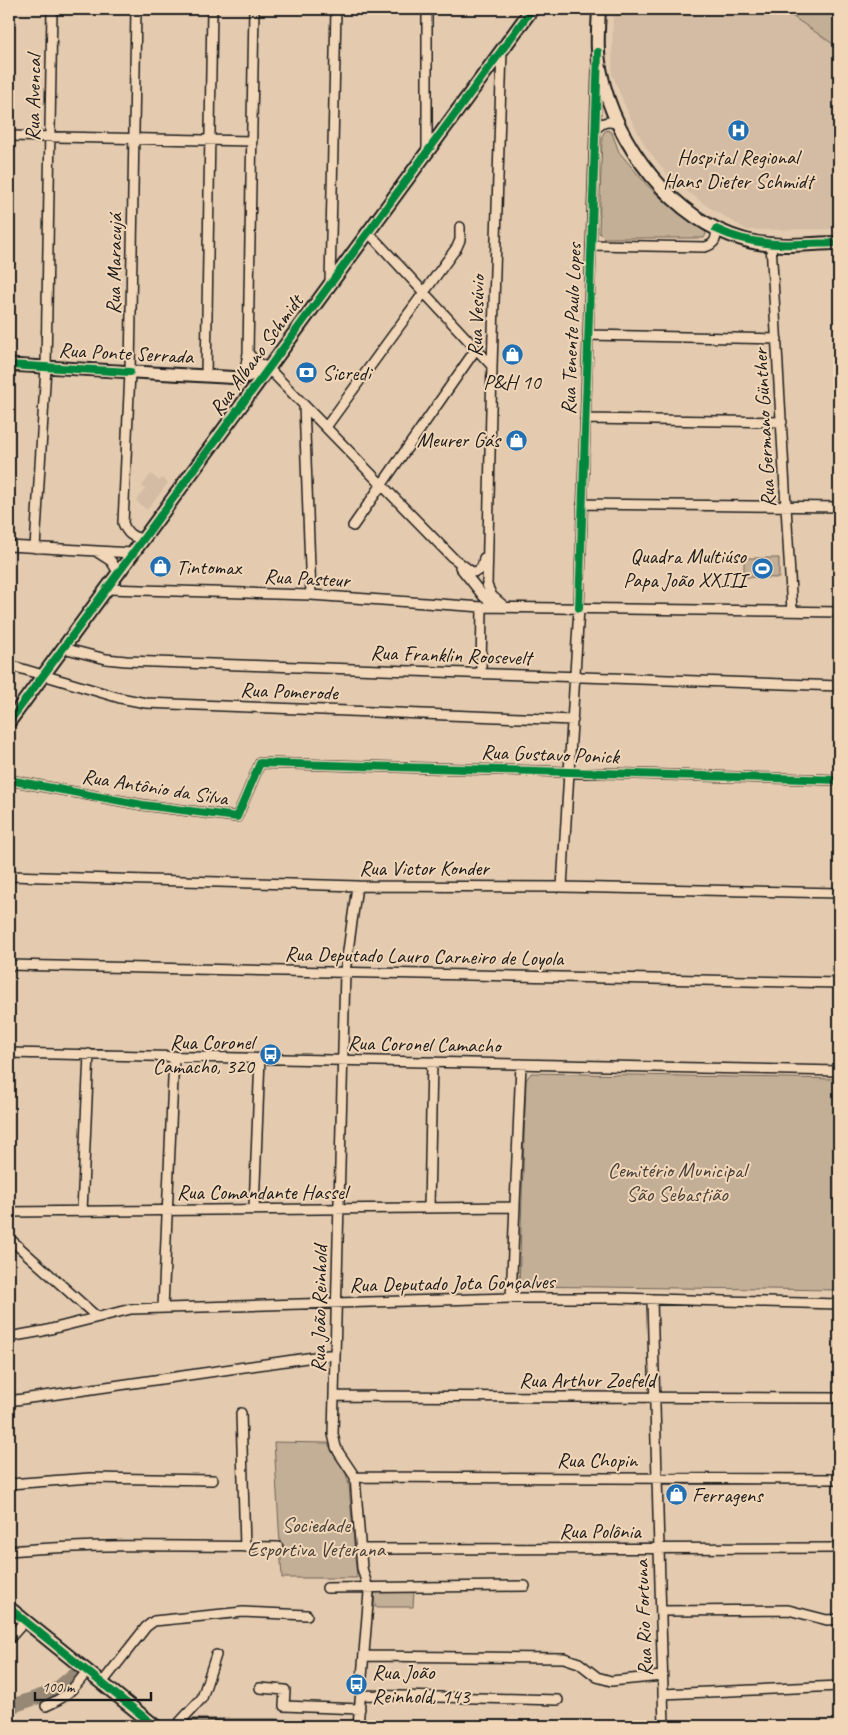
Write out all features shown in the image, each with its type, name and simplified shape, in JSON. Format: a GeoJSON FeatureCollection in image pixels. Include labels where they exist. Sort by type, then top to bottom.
{"type":"FeatureCollection","features":[{"type":"Feature","properties":{"kind":"main road","name":"Rua Albano Schmidt"},"geometry":{"type":"LineString","coordinates":[[9,722],[532,9]]}},
{"type":"Feature","properties":{"kind":"main road","name":"Rua Tenente Paulo Lopes"},"geometry":{"type":"LineString","coordinates":[[598,10],[598,52]]}},
{"type":"Feature","properties":{"kind":"main road"},"geometry":{"type":"LineString","coordinates":[[598,52],[605,92],[618,124],[641,163],[656,181],[682,206],[716,228],[746,240],[771,244],[839,243]]}},
{"type":"Feature","properties":{"kind":"main road"},"geometry":{"type":"LineString","coordinates":[[9,1608],[155,1726]]}},
{"type":"Feature","properties":{"kind":"street","name":"Rua Avencal"},"geometry":{"type":"LineString","coordinates":[[35,548],[46,367],[52,9]]}},
{"type":"Feature","properties":{"kind":"street","name":"Rua Maracujá"},"geometry":{"type":"LineString","coordinates":[[136,9],[130,372],[123,523],[125,530],[143,539]]}},
{"type":"Feature","properties":{"kind":"street"},"geometry":{"type":"LineString","coordinates":[[206,376],[212,9]]}},
{"type":"Feature","properties":{"kind":"street"},"geometry":{"type":"LineString","coordinates":[[250,394],[242,378],[248,353],[254,9]]}},
{"type":"Feature","properties":{"kind":"street"},"geometry":{"type":"LineString","coordinates":[[330,283],[336,9]]}},
{"type":"Feature","properties":{"kind":"street"},"geometry":{"type":"LineString","coordinates":[[426,9],[427,151]]}},
{"type":"Feature","properties":{"kind":"street","name":"Rua Vesúvio"},"geometry":{"type":"LineString","coordinates":[[502,49],[487,585],[492,596],[503,607]]}},
{"type":"Feature","properties":{"kind":"street","name":"Rua Tenente Paulo Lopes"},"geometry":{"type":"LineString","coordinates":[[562,887],[579,608],[598,52]]}},
{"type":"Feature","properties":{"kind":"street"},"geometry":{"type":"LineString","coordinates":[[595,130],[606,122],[618,124]]}},
{"type":"Feature","properties":{"kind":"street"},"geometry":{"type":"LineString","coordinates":[[9,136],[252,141]]}},
{"type":"Feature","properties":{"kind":"street"},"geometry":{"type":"LineString","coordinates":[[326,427],[457,246],[460,240],[460,227]]}},
{"type":"Feature","properties":{"kind":"street"},"geometry":{"type":"LineString","coordinates":[[591,245],[705,248],[711,245],[717,237],[716,228]]}},
{"type":"Feature","properties":{"kind":"street"},"geometry":{"type":"LineString","coordinates":[[368,232],[492,366]]}},
{"type":"Feature","properties":{"kind":"street","name":"Rua Germano Günther"},"geometry":{"type":"LineString","coordinates":[[771,244],[792,611]]}},
{"type":"Feature","properties":{"kind":"street"},"geometry":{"type":"LineString","coordinates":[[588,335],[777,338]]}},
{"type":"Feature","properties":{"kind":"street"},"geometry":{"type":"LineString","coordinates":[[353,526],[476,349]]}},
{"type":"Feature","properties":{"kind":"street"},"geometry":{"type":"LineString","coordinates":[[248,353],[256,362],[268,368],[452,557],[480,593],[490,602],[503,607]]}},
{"type":"Feature","properties":{"kind":"street","name":"Rua Ponte Serrada"},"geometry":{"type":"LineString","coordinates":[[9,365],[242,378],[268,368]]}},
{"type":"Feature","properties":{"kind":"street"},"geometry":{"type":"LineString","coordinates":[[304,405],[311,595]]}},
{"type":"Feature","properties":{"kind":"street"},"geometry":{"type":"LineString","coordinates":[[585,420],[782,422]]}},
{"type":"Feature","properties":{"kind":"street"},"geometry":{"type":"LineString","coordinates":[[582,504],[839,508]]}},
{"type":"Feature","properties":{"kind":"street"},"geometry":{"type":"LineString","coordinates":[[452,557],[472,572],[477,572],[483,563],[487,540]]}},
{"type":"Feature","properties":{"kind":"street"},"geometry":{"type":"LineString","coordinates":[[9,546],[132,553]]}},
{"type":"Feature","properties":{"kind":"street"},"geometry":{"type":"LineString","coordinates":[[94,551],[111,561],[118,572]]}},
{"type":"Feature","properties":{"kind":"street","name":"Rua Pasteur"},"geometry":{"type":"LineString","coordinates":[[107,589],[311,595],[482,607],[839,612]]}},
{"type":"Feature","properties":{"kind":"street"},"geometry":{"type":"LineString","coordinates":[[459,605],[474,602],[480,596],[480,593]]}},
{"type":"Feature","properties":{"kind":"street"},"geometry":{"type":"LineString","coordinates":[[481,673],[482,607]]}},
{"type":"Feature","properties":{"kind":"street","name":"Rua Franklin Roosevelt"},"geometry":{"type":"LineString","coordinates":[[63,648],[115,661],[839,686]]}},
{"type":"Feature","properties":{"kind":"street","name":"Rua Pomerode"},"geometry":{"type":"LineString","coordinates":[[9,665],[120,698],[146,703],[573,720]]}},
{"type":"Feature","properties":{"kind":"street","name":"Rua Gustavo Ponick"},"geometry":{"type":"LineString","coordinates":[[260,762],[839,780]]}},
{"type":"Feature","properties":{"kind":"street","name":"Rua Antônio da Silva"},"geometry":{"type":"LineString","coordinates":[[9,780],[143,805],[237,817],[260,762]]}},
{"type":"Feature","properties":{"kind":"street","name":"Rua Victor Konder"},"geometry":{"type":"LineString","coordinates":[[9,876],[357,886],[562,887],[839,893]]}},
{"type":"Feature","properties":{"kind":"street","name":"Rua João Reinhold"},"geometry":{"type":"LineString","coordinates":[[357,886],[345,972],[334,1441],[339,1453],[355,1477],[363,1575],[369,1592],[358,1726]]}},
{"type":"Feature","properties":{"kind":"street","name":"Rua Deputado Lauro Carneiro de Loyola"},"geometry":{"type":"LineString","coordinates":[[9,965],[839,983]]}},
{"type":"Feature","properties":{"kind":"street","name":"Rua Coronel Camacho"},"geometry":{"type":"LineString","coordinates":[[9,1053],[839,1071]]}},
{"type":"Feature","properties":{"kind":"street"},"geometry":{"type":"LineString","coordinates":[[82,1211],[89,1054]]}},
{"type":"Feature","properties":{"kind":"street"},"geometry":{"type":"LineString","coordinates":[[163,1308],[174,1056]]}},
{"type":"Feature","properties":{"kind":"street"},"geometry":{"type":"LineString","coordinates":[[254,1209],[260,1058]]}},
{"type":"Feature","properties":{"kind":"street"},"geometry":{"type":"LineString","coordinates":[[428,1208],[432,1062]]}},
{"type":"Feature","properties":{"kind":"street"},"geometry":{"type":"LineString","coordinates":[[511,1298],[521,1064]]}},
{"type":"Feature","properties":{"kind":"street","name":"Rua Comandante Hassel"},"geometry":{"type":"LineString","coordinates":[[9,1212],[515,1207]]}},
{"type":"Feature","properties":{"kind":"street"},"geometry":{"type":"LineString","coordinates":[[9,1238],[97,1317]]}},
{"type":"Feature","properties":{"kind":"street","name":"Rua Deputado Jota Gonçalves"},"geometry":{"type":"LineString","coordinates":[[9,1337],[43,1331],[131,1309],[511,1298],[652,1299],[839,1304]]}},
{"type":"Feature","properties":{"kind":"street","name":"Rua Rio Fortuna"},"geometry":{"type":"LineString","coordinates":[[652,1299],[664,1726]]}},
{"type":"Feature","properties":{"kind":"street"},"geometry":{"type":"LineString","coordinates":[[9,1401],[335,1354]]}},
{"type":"Feature","properties":{"kind":"street","name":"Rua Arthur Zoefeld"},"geometry":{"type":"LineString","coordinates":[[334,1396],[839,1398]]}},
{"type":"Feature","properties":{"kind":"street"},"geometry":{"type":"LineString","coordinates":[[241,1413],[245,1547]]}},
{"type":"Feature","properties":{"kind":"street","name":"Rua Chopin"},"geometry":{"type":"LineString","coordinates":[[355,1477],[839,1479]]}},
{"type":"Feature","properties":{"kind":"street"},"geometry":{"type":"LineString","coordinates":[[9,1484],[90,1478],[213,1480]]}},
{"type":"Feature","properties":{"kind":"street"},"geometry":{"type":"LineString","coordinates":[[9,1551],[97,1545],[278,1547]]}},
{"type":"Feature","properties":{"kind":"street","name":"Rua Polônia"},"geometry":{"type":"LineString","coordinates":[[361,1549],[839,1548]]}},
{"type":"Feature","properties":{"kind":"street"},"geometry":{"type":"LineString","coordinates":[[327,1588],[525,1586]]}},
{"type":"Feature","properties":{"kind":"street"},"geometry":{"type":"LineString","coordinates":[[661,1611],[788,1610],[827,1620],[839,1619]]}},
{"type":"Feature","properties":{"kind":"street"},"geometry":{"type":"LineString","coordinates":[[102,1683],[146,1627],[154,1621],[243,1612],[307,1615]]}},
{"type":"Feature","properties":{"kind":"street"},"geometry":{"type":"LineString","coordinates":[[9,1639],[25,1621]]}},
{"type":"Feature","properties":{"kind":"street"},"geometry":{"type":"LineString","coordinates":[[176,1726],[202,1698],[216,1655]]}},
{"type":"Feature","properties":{"kind":"street"},"geometry":{"type":"LineString","coordinates":[[364,1656],[564,1658],[579,1663],[597,1677],[611,1680],[662,1676]]}},
{"type":"Feature","properties":{"kind":"street"},"geometry":{"type":"LineString","coordinates":[[46,1706],[72,1691],[87,1671]]}},
{"type":"Feature","properties":{"kind":"street"},"geometry":{"type":"LineString","coordinates":[[663,1694],[839,1686]]}},
{"type":"Feature","properties":{"kind":"street"},"geometry":{"type":"LineString","coordinates":[[260,1688],[285,1690],[284,1706],[360,1709]]}},
{"type":"Feature","properties":{"kind":"street"},"geometry":{"type":"LineString","coordinates":[[361,1695],[558,1700]]}},
{"type":"Feature","properties":{"kind":"shaded area","name":"Hospital Regional Hans Dieter Schmidt"},"geometry":{"type":"Polygon","coordinates":[[[613,9],[782,9],[839,48],[839,229],[747,230],[707,206],[671,179],[645,146],[628,113],[612,74],[613,9]]]}},
{"type":"Feature","properties":{"kind":"shaded area"},"geometry":{"type":"Polygon","coordinates":[[[151,474],[159,481],[162,478],[168,483],[147,510],[136,501],[145,489],[142,486],[151,474]]]}},
{"type":"Feature","properties":{"kind":"green space"},"geometry":{"type":"Polygon","coordinates":[[[839,9],[839,48],[783,10],[839,9]]]}},
{"type":"Feature","properties":{"kind":"green space"},"geometry":{"type":"Polygon","coordinates":[[[608,130],[612,133],[619,152],[647,185],[661,198],[704,228],[706,234],[704,238],[604,238],[599,233],[602,136],[608,130]]]}},
{"type":"Feature","properties":{"kind":"green space","name":"Quadra Multiúso Papa João XXIII"},"geometry":{"type":"Polygon","coordinates":[[[744,558],[779,558],[779,578],[744,577],[744,558]]]}},
{"type":"Feature","properties":{"kind":"green space","name":"Cemitério Municipal São Sebastião"},"geometry":{"type":"Polygon","coordinates":[[[531,1073],[839,1079],[839,1290],[519,1286],[526,1080],[531,1073]]]}},
{"type":"Feature","properties":{"kind":"green space","name":"Sociedade Esportiva Veterana"},"geometry":{"type":"Polygon","coordinates":[[[274,1442],[328,1443],[348,1480],[357,1578],[282,1578],[274,1442]]]}},
{"type":"Feature","properties":{"kind":"green space"},"geometry":{"type":"Polygon","coordinates":[[[374,1591],[414,1591],[413,1607],[375,1607],[374,1591]]]}},
{"type":"Feature","properties":{"kind":"waterway"},"geometry":{"type":"LineString","coordinates":[[9,1707],[53,1692],[72,1676]]}},
{"type":"Feature","properties":{"kind":"waterway"},"geometry":{"type":"LineString","coordinates":[[189,1725],[279,1726]]}},
{"type":"Feature","properties":{"kind":"cycle path"},"geometry":{"type":"LineString","coordinates":[[9,722],[532,9]]}},
{"type":"Feature","properties":{"kind":"cycle path"},"geometry":{"type":"LineString","coordinates":[[579,608],[598,52]]}},
{"type":"Feature","properties":{"kind":"cycle path"},"geometry":{"type":"LineString","coordinates":[[716,229],[747,240],[776,244],[839,243]]}},
{"type":"Feature","properties":{"kind":"cycle path"},"geometry":{"type":"LineString","coordinates":[[9,365],[130,372]]}},
{"type":"Feature","properties":{"kind":"cycle path"},"geometry":{"type":"LineString","coordinates":[[9,780],[143,805],[237,817],[260,763],[839,780]]}},
{"type":"Feature","properties":{"kind":"cycle path"},"geometry":{"type":"LineString","coordinates":[[9,1608],[155,1726]]}},
{"type":"Feature","properties":{"kind":"place","name":"Hospital Regional Hans Dieter Schmidt"},"geometry":{"type":"Point","coordinates":[738,130]}},
{"type":"Feature","properties":{"kind":"place","name":"P&H 10"},"geometry":{"type":"Point","coordinates":[512,355]}},
{"type":"Feature","properties":{"kind":"place","name":"Sicredi"},"geometry":{"type":"Point","coordinates":[306,373]}},
{"type":"Feature","properties":{"kind":"place","name":"Meurer Gás"},"geometry":{"type":"Point","coordinates":[516,440]}},
{"type":"Feature","properties":{"kind":"place","name":"Tintomax"},"geometry":{"type":"Point","coordinates":[160,567]}},
{"type":"Feature","properties":{"kind":"place","name":"Quadra Multiúso Papa João XXIII"},"geometry":{"type":"Point","coordinates":[762,568]}},
{"type":"Feature","properties":{"kind":"place","name":"Rua Coronel Camacho, 320"},"geometry":{"type":"Point","coordinates":[270,1054]}},
{"type":"Feature","properties":{"kind":"place","name":"Ferragens"},"geometry":{"type":"Point","coordinates":[676,1495]}},
{"type":"Feature","properties":{"kind":"place","name":"Rua João Reinhold, 143"},"geometry":{"type":"Point","coordinates":[356,1684]}}]}
